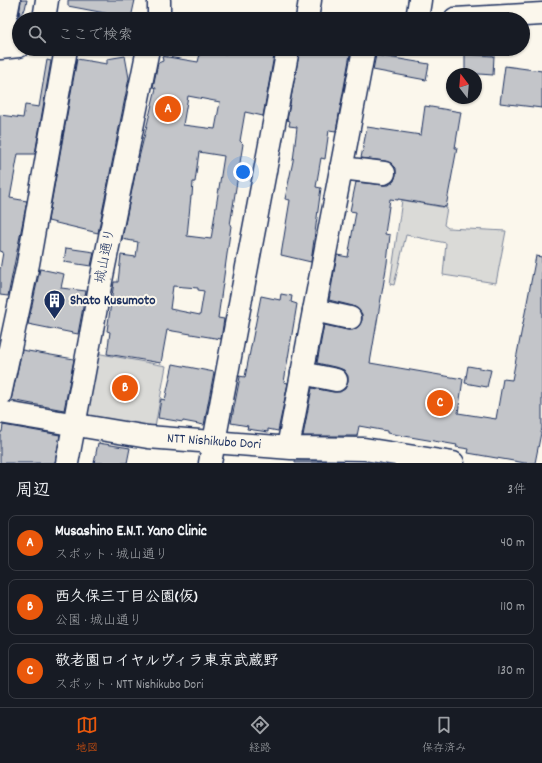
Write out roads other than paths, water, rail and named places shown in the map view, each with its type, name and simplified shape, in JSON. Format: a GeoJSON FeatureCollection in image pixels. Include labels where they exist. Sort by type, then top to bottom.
{"type":"FeatureCollection","features":[{"type":"Feature","properties":{"kind":"street"},"geometry":{"type":"LineString","coordinates":[[7,43],[9,0]]}},
{"type":"Feature","properties":{"kind":"street"},"geometry":{"type":"LineString","coordinates":[[45,12],[48,0]]}},
{"type":"Feature","properties":{"kind":"street"},"geometry":{"type":"LineString","coordinates":[[159,0],[159,12]]}},
{"type":"Feature","properties":{"kind":"street"},"geometry":{"type":"LineString","coordinates":[[308,12],[310,0]]}},
{"type":"Feature","properties":{"kind":"street"},"geometry":{"type":"LineString","coordinates":[[418,12],[420,0]]}},
{"type":"Feature","properties":{"kind":"street"},"geometry":{"type":"LineString","coordinates":[[530,15],[542,14]]}},
{"type":"Feature","properties":{"kind":"street"},"geometry":{"type":"LineString","coordinates":[[0,395],[28,264],[65,56]]}},
{"type":"Feature","properties":{"kind":"street","name":"城山通り"},"geometry":{"type":"LineString","coordinates":[[67,463],[101,281],[147,56]]}},
{"type":"Feature","properties":{"kind":"street"},"geometry":{"type":"LineString","coordinates":[[212,453],[287,56]]}},
{"type":"Feature","properties":{"kind":"street"},"geometry":{"type":"LineString","coordinates":[[289,453],[302,373],[363,56]]}},
{"type":"Feature","properties":{"kind":"street"},"geometry":{"type":"LineString","coordinates":[[341,168],[384,173]]}},
{"type":"Feature","properties":{"kind":"street"},"geometry":{"type":"LineString","coordinates":[[314,310],[350,318]]}},
{"type":"Feature","properties":{"kind":"street"},"geometry":{"type":"LineString","coordinates":[[302,373],[336,380]]}},
{"type":"Feature","properties":{"kind":"street","name":"NTT Nishikubo Dori"},"geometry":{"type":"LineString","coordinates":[[0,412],[74,426],[148,437],[212,453],[289,453],[364,449],[453,463]]}},
{"type":"Feature","properties":{"kind":"place","name":"Musashino E.N.T. Yano Clinic"},"geometry":{"type":"Point","coordinates":[168,109]}},
{"type":"Feature","properties":{"kind":"place","name":"Shato Kusumoto"},"geometry":{"type":"Point","coordinates":[55,320]}},
{"type":"Feature","properties":{"kind":"place","name":"西久保三丁目公園(仮)"},"geometry":{"type":"Point","coordinates":[125,388]}},
{"type":"Feature","properties":{"kind":"place","name":"敬老園ロイヤルヴィラ東京武蔵野"},"geometry":{"type":"Point","coordinates":[440,403]}}]}
